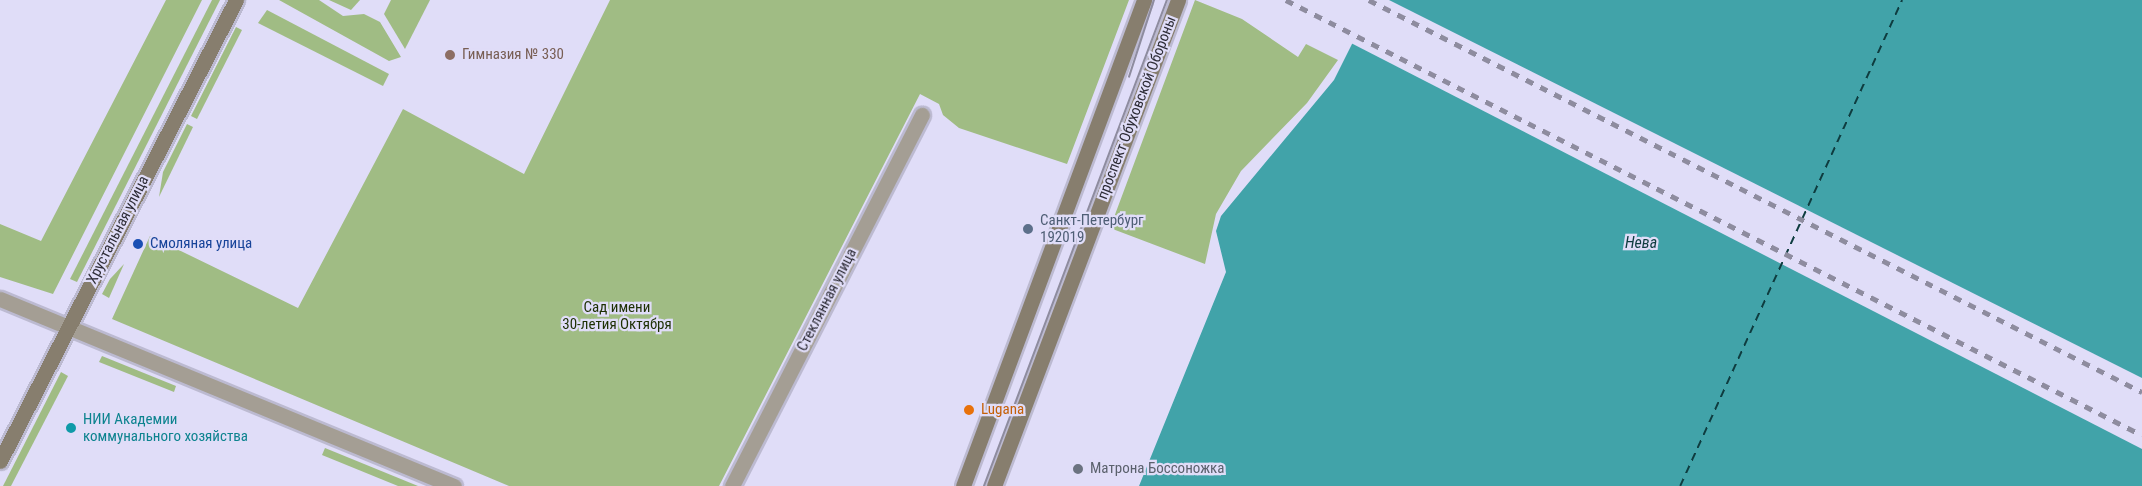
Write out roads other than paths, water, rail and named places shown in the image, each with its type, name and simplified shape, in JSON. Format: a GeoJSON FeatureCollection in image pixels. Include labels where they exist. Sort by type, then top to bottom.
{"type":"FeatureCollection","features":[{"type":"Feature","properties":{"kind":"main road","name":"Хрустальная улица"},"geometry":{"type":"LineString","coordinates":[[0,460],[236,0]]}},
{"type":"Feature","properties":{"kind":"main road","name":"проспект Обуховской Обороны"},"geometry":{"type":"LineString","coordinates":[[963,486],[1144,0]]}},
{"type":"Feature","properties":{"kind":"main road","name":"проспект Обуховской Обороны"},"geometry":{"type":"LineString","coordinates":[[994,486],[1178,0]]}},
{"type":"Feature","properties":{"kind":"street","name":"Стеклянная улица"},"geometry":{"type":"LineString","coordinates":[[732,486],[922,115]]}},
{"type":"Feature","properties":{"kind":"street"},"geometry":{"type":"LineString","coordinates":[[0,299],[454,486]]}},
{"type":"Feature","properties":{"kind":"water","name":"Нева"},"geometry":{"type":"Polygon","coordinates":[[[1374,0],[2142,0],[2142,486],[1139,486],[1226,272],[1216,231],[1221,216],[1334,80],[1374,0]]]}},
{"type":"Feature","properties":{"kind":"tram line"},"geometry":{"type":"LineString","coordinates":[[1129,77],[1154,0]]}},
{"type":"Feature","properties":{"kind":"tram line"},"geometry":{"type":"LineString","coordinates":[[984,486],[1167,0]]}},
{"type":"Feature","properties":{"kind":"railway"},"geometry":{"type":"LineString","coordinates":[[1286,0],[2142,435]]}},
{"type":"Feature","properties":{"kind":"railway"},"geometry":{"type":"LineString","coordinates":[[1369,0],[2142,392]]}},
{"type":"Feature","properties":{"kind":"place","name":"Гимназия № 330"},"geometry":{"type":"Point","coordinates":[450,55]}},
{"type":"Feature","properties":{"kind":"place","name":"Санкт-Петербург 192019"},"geometry":{"type":"Point","coordinates":[1028,229]}},
{"type":"Feature","properties":{"kind":"place","name":"Смоляная улица"},"geometry":{"type":"Point","coordinates":[138,244]}},
{"type":"Feature","properties":{"kind":"place","name":"Lugana"},"geometry":{"type":"Point","coordinates":[969,410]}},
{"type":"Feature","properties":{"kind":"place","name":"НИИ Академии коммунального хозяйства"},"geometry":{"type":"Point","coordinates":[71,428]}},
{"type":"Feature","properties":{"kind":"place","name":"Матрона Боссоножка"},"geometry":{"type":"Point","coordinates":[1078,469]}},
{"type":"Feature","properties":{"kind":"park label","name":"Сад имени 30-летия Октября"},"geometry":{"type":"Point","coordinates":[617,316]}}]}
